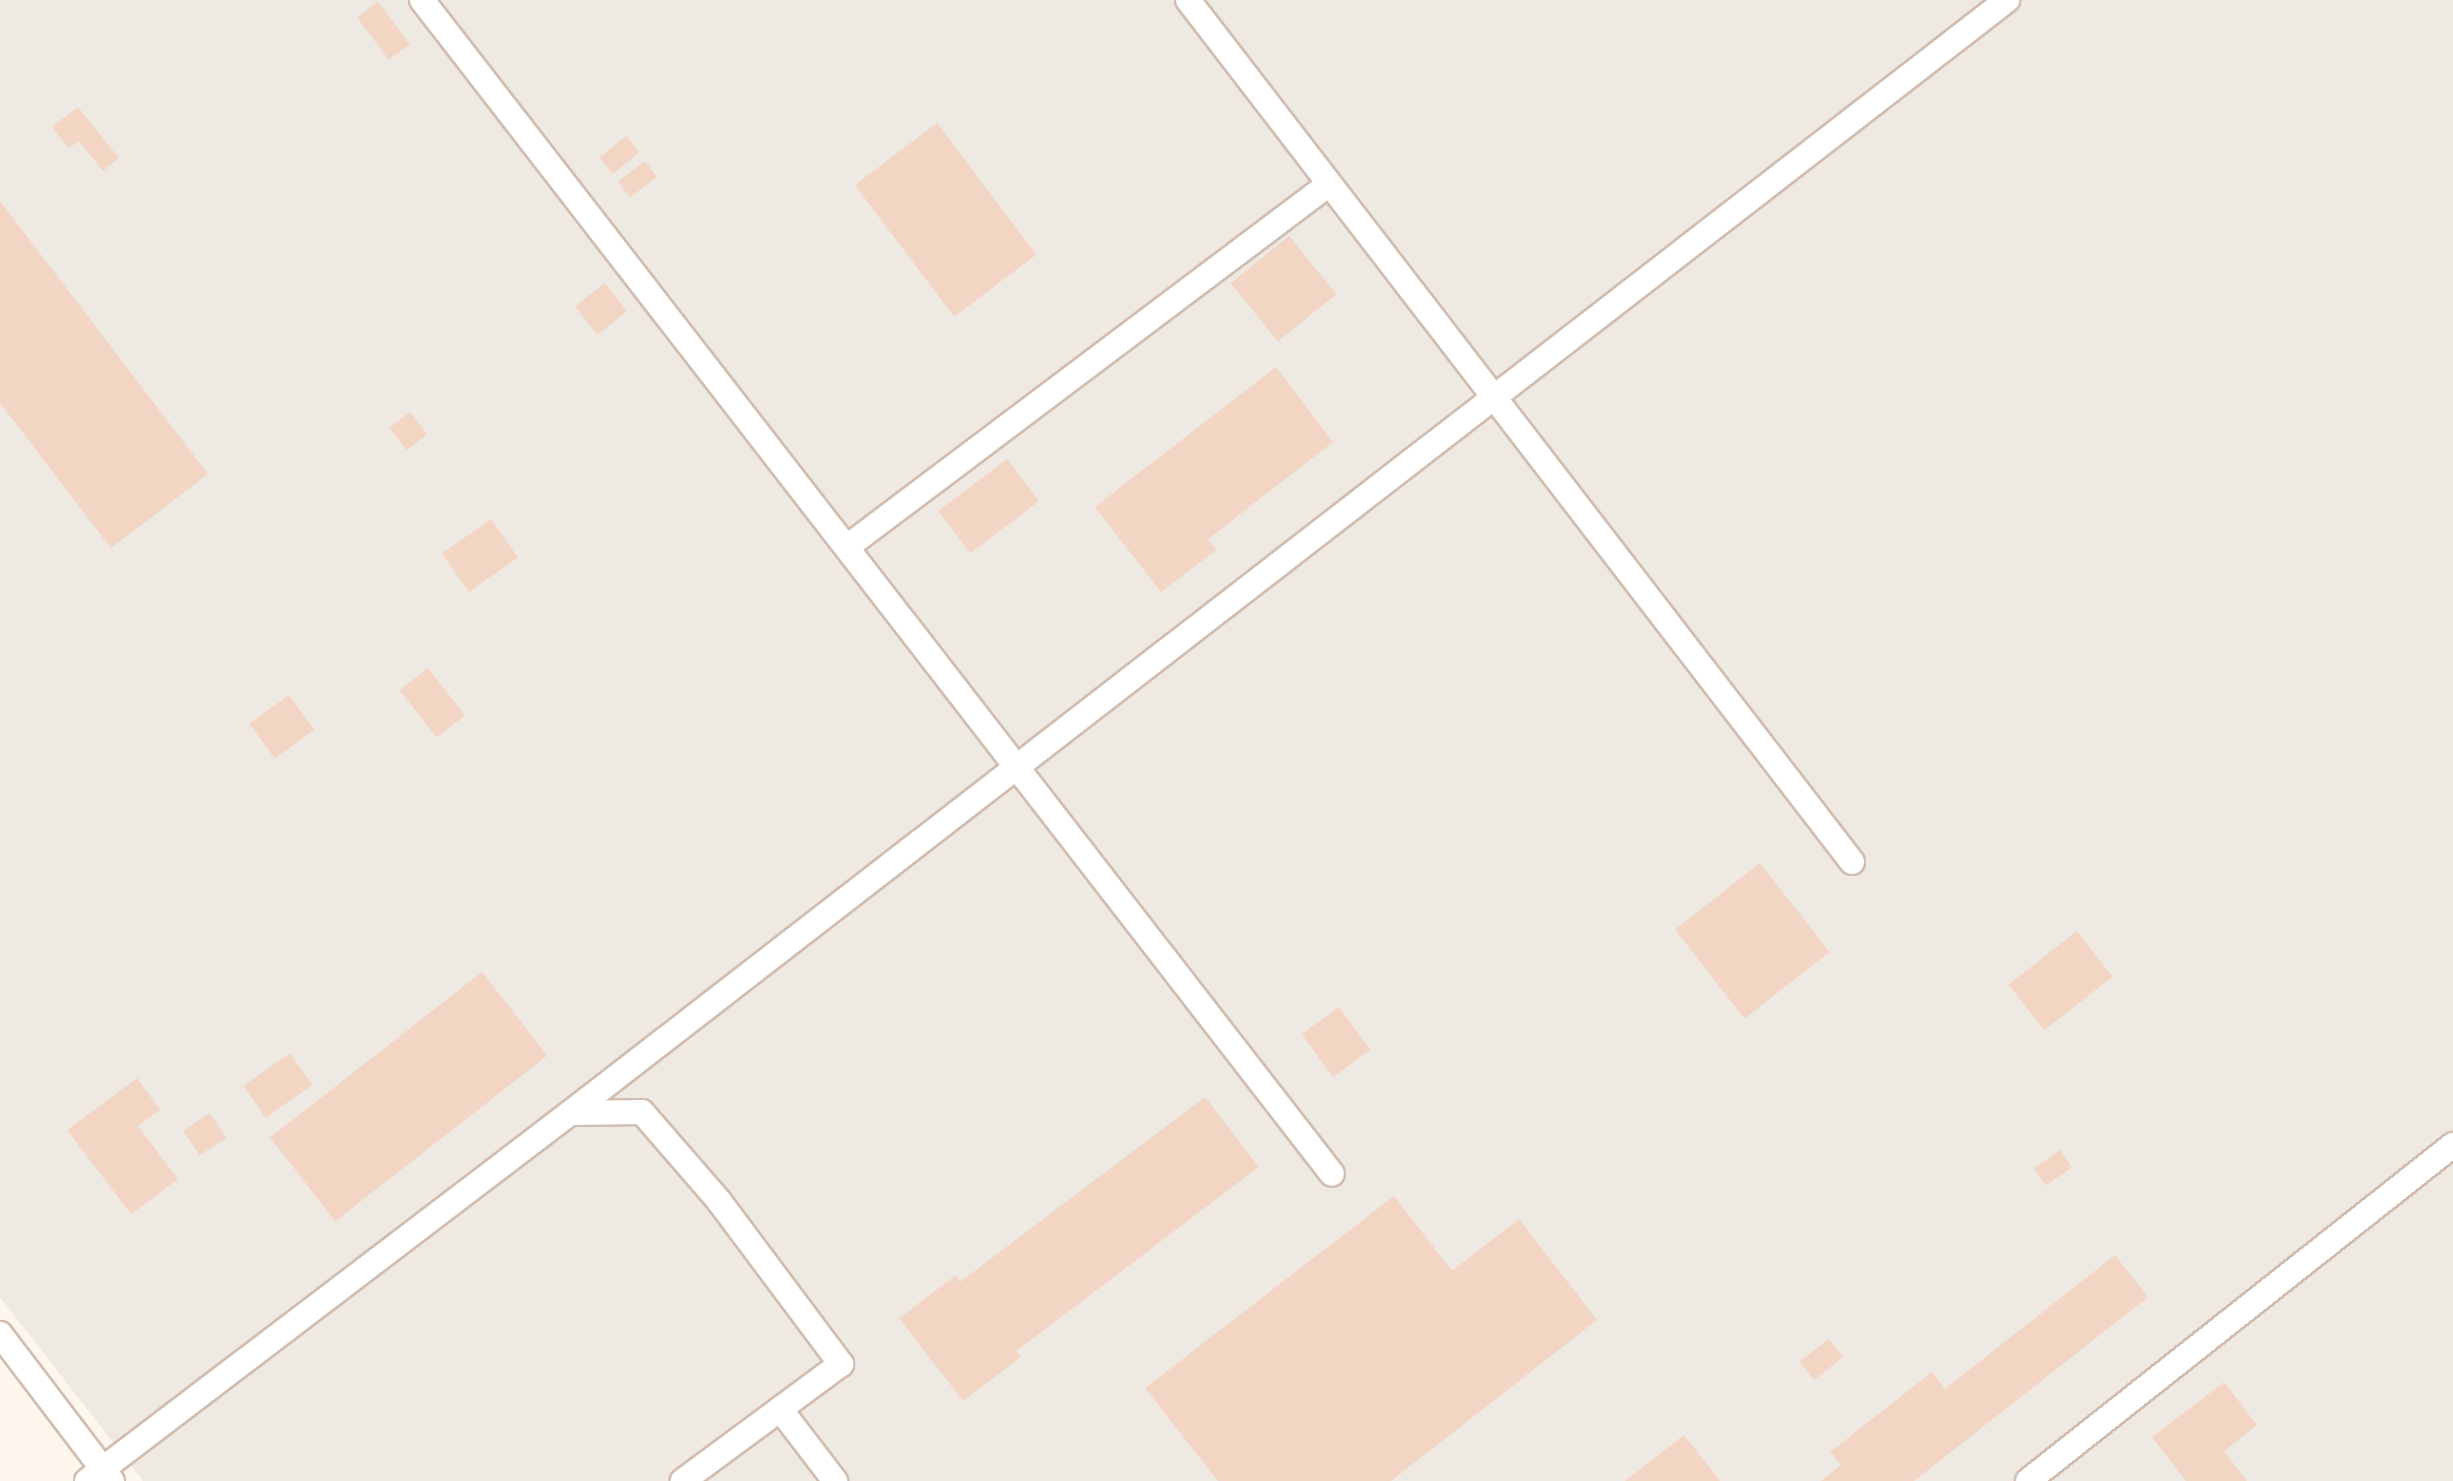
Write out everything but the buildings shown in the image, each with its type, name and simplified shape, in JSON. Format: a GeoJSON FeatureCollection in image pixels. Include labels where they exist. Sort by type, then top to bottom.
{"type":"FeatureCollection","features":[{"type":"Feature","properties":{"kind":"lane"},"geometry":{"type":"LineString","coordinates":[[422,0],[1332,1174]]}},
{"type":"Feature","properties":{"kind":"lane"},"geometry":{"type":"LineString","coordinates":[[1188,0],[1852,862]]}},
{"type":"Feature","properties":{"kind":"lane"},"geometry":{"type":"LineString","coordinates":[[0,1334],[100,1477],[1019,769],[2007,0]]}},
{"type":"Feature","properties":{"kind":"lane"},"geometry":{"type":"LineString","coordinates":[[847,547],[1329,184]]}},
{"type":"Feature","properties":{"kind":"lane"},"geometry":{"type":"LineString","coordinates":[[570,1113],[642,1112],[719,1201],[841,1364],[683,1481]]}},
{"type":"Feature","properties":{"kind":"lane"},"geometry":{"type":"LineString","coordinates":[[2028,1481],[2453,1145]]}},
{"type":"Feature","properties":{"kind":"lane"},"geometry":{"type":"LineString","coordinates":[[780,1409],[835,1481]]}},
{"type":"Feature","properties":{"kind":"shaded area"},"geometry":{"type":"Polygon","coordinates":[[[0,0],[2453,0],[2453,1481],[143,1481],[0,1297],[0,0]]]}}]}
